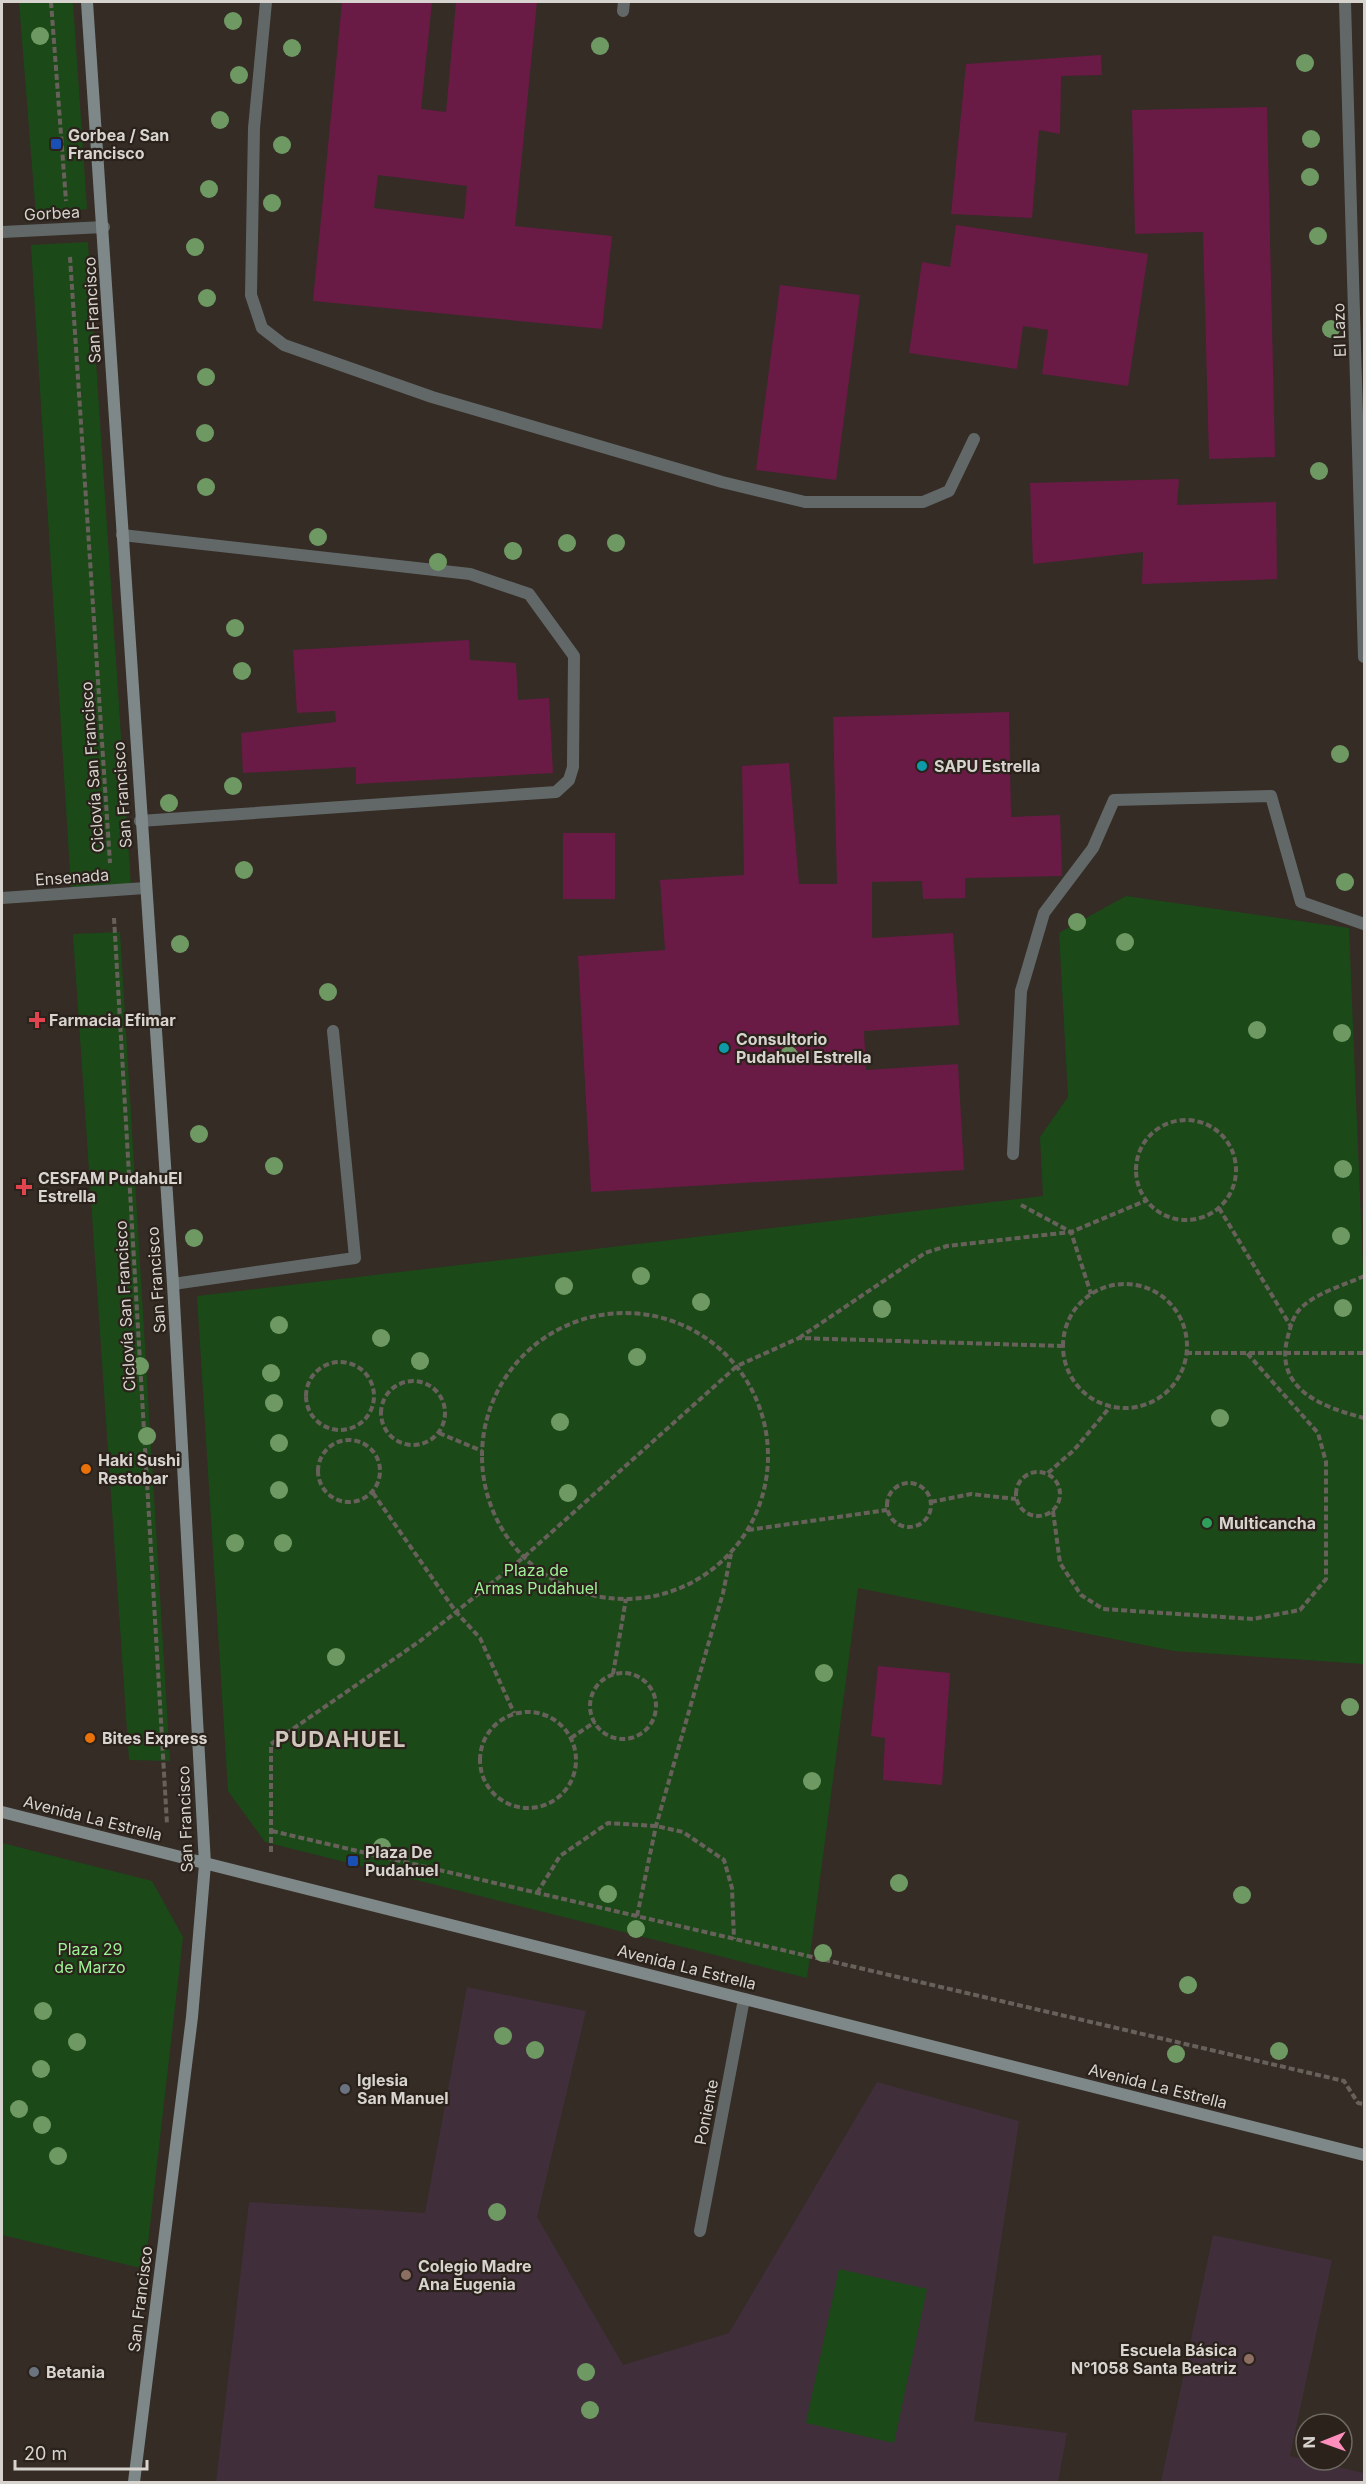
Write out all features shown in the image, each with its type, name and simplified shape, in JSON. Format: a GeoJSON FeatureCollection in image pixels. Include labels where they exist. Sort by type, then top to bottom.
{"type":"FeatureCollection","features":[{"type":"Feature","properties":{"kind":"main road","name":"San Francisco"},"geometry":{"type":"LineString","coordinates":[[87,2],[104,227],[140,821],[173,1284],[205,1864],[192,2018],[134,2482]]}},
{"type":"Feature","properties":{"kind":"main road","name":"Avenida La Estrella"},"geometry":{"type":"LineString","coordinates":[[2,1812],[1365,2155]]}},
{"type":"Feature","properties":{"kind":"street"},"geometry":{"type":"LineString","coordinates":[[266,2],[254,128],[251,295],[262,328],[284,345],[432,397],[722,482],[805,502],[923,502],[949,491],[974,439]]}},
{"type":"Feature","properties":{"kind":"street","name":"El Lazo"},"geometry":{"type":"LineString","coordinates":[[1345,2],[1359,251],[1365,657]]}},
{"type":"Feature","properties":{"kind":"street","name":"Gorbea"},"geometry":{"type":"LineString","coordinates":[[2,232],[104,227]]}},
{"type":"Feature","properties":{"kind":"street"},"geometry":{"type":"LineString","coordinates":[[122,535],[470,574],[529,594],[574,656],[573,767],[569,780],[556,792],[140,821]]}},
{"type":"Feature","properties":{"kind":"street"},"geometry":{"type":"LineString","coordinates":[[1013,1154],[1021,991],[1044,913],[1093,849],[1114,800],[1271,796],[1301,902],[1365,924]]}},
{"type":"Feature","properties":{"kind":"street","name":"Ensenada"},"geometry":{"type":"LineString","coordinates":[[2,898],[145,888]]}},
{"type":"Feature","properties":{"kind":"street"},"geometry":{"type":"LineString","coordinates":[[173,1284],[355,1258],[333,1031]]}},
{"type":"Feature","properties":{"kind":"street","name":"Poniente"},"geometry":{"type":"LineString","coordinates":[[700,2231],[744,1999]]}},
{"type":"Feature","properties":{"kind":"path","name":"Ciclovía San Francisco"},"geometry":{"type":"LineString","coordinates":[[51,2],[112,891],[169,1854]]}},
{"type":"Feature","properties":{"kind":"path"},"geometry":{"type":"LineString","coordinates":[[1191,1119],[1207,1124],[1221,1134],[1231,1148],[1236,1163],[1235,1180],[1230,1196],[1219,1208],[1205,1217],[1189,1221],[1172,1219],[1157,1212],[1146,1201],[1138,1186],[1135,1169],[1138,1153],[1147,1138],[1159,1127],[1175,1121],[1191,1119]]}},
{"type":"Feature","properties":{"kind":"path"},"geometry":{"type":"LineString","coordinates":[[269,1879],[272,1831],[271,1744],[420,1641],[524,1557],[737,1366],[799,1338],[925,1253],[947,1246],[1071,1232],[1146,1201]]}},
{"type":"Feature","properties":{"kind":"path"},"geometry":{"type":"LineString","coordinates":[[1021,1205],[1071,1232],[1092,1294]]}},
{"type":"Feature","properties":{"kind":"path"},"geometry":{"type":"LineString","coordinates":[[1219,1208],[1290,1325]]}},
{"type":"Feature","properties":{"kind":"path"},"geometry":{"type":"LineString","coordinates":[[1365,1276],[1309,1301],[1300,1309],[1290,1325],[1284,1351],[1285,1362],[1306,1396],[1334,1410],[1365,1418]]}},
{"type":"Feature","properties":{"kind":"path"},"geometry":{"type":"LineString","coordinates":[[1130,1284],[1150,1289],[1166,1301],[1179,1317],[1186,1337],[1186,1353],[1174,1383],[1163,1395],[1133,1408],[1110,1407],[1086,1395],[1075,1383],[1066,1366],[1062,1346],[1066,1325],[1076,1307],[1092,1294],[1110,1286],[1130,1284]]}},
{"type":"Feature","properties":{"kind":"path"},"geometry":{"type":"LineString","coordinates":[[620,1312],[646,1314],[672,1320],[704,1336],[737,1366],[752,1388],[763,1416],[768,1445],[767,1474],[761,1503],[748,1530],[731,1553],[708,1573],[683,1587],[655,1596],[626,1599],[597,1597],[570,1588],[544,1574],[524,1557],[503,1531],[490,1505],[484,1478],[482,1451],[485,1425],[494,1399],[507,1376],[544,1337],[568,1324],[593,1316],[620,1312]]}},
{"type":"Feature","properties":{"kind":"path"},"geometry":{"type":"LineString","coordinates":[[799,1338],[1062,1346]]}},
{"type":"Feature","properties":{"kind":"path"},"geometry":{"type":"LineString","coordinates":[[1186,1353],[1284,1351],[1365,1353]]}},
{"type":"Feature","properties":{"kind":"path"},"geometry":{"type":"LineString","coordinates":[[1053,1511],[1060,1563],[1081,1595],[1103,1609],[1253,1619],[1300,1610],[1326,1579],[1326,1462],[1318,1432],[1246,1352]]}},
{"type":"Feature","properties":{"kind":"path"},"geometry":{"type":"LineString","coordinates":[[338,1362],[349,1364],[367,1376],[372,1386],[372,1408],[358,1425],[348,1429],[327,1428],[310,1413],[306,1391],[317,1371],[338,1362]]}},
{"type":"Feature","properties":{"kind":"path"},"geometry":{"type":"LineString","coordinates":[[410,1381],[431,1386],[439,1393],[446,1413],[439,1432],[432,1440],[412,1446],[392,1438],[384,1430],[380,1408],[390,1389],[410,1381]]}},
{"type":"Feature","properties":{"kind":"path"},"geometry":{"type":"LineString","coordinates":[[1048,1473],[1074,1450],[1110,1407]]}},
{"type":"Feature","properties":{"kind":"path"},"geometry":{"type":"LineString","coordinates":[[439,1432],[482,1451]]}},
{"type":"Feature","properties":{"kind":"path"},"geometry":{"type":"LineString","coordinates":[[347,1440],[367,1445],[375,1453],[381,1473],[373,1493],[354,1503],[334,1499],[320,1484],[318,1474],[322,1455],[328,1447],[347,1440]]}},
{"type":"Feature","properties":{"kind":"path"},"geometry":{"type":"LineString","coordinates":[[1035,1471],[1048,1473],[1057,1480],[1060,1490],[1059,1502],[1053,1511],[1043,1516],[1031,1515],[1021,1509],[1016,1499],[1017,1486],[1024,1476],[1035,1471]]}},
{"type":"Feature","properties":{"kind":"path"},"geometry":{"type":"LineString","coordinates":[[906,1482],[918,1484],[927,1492],[931,1502],[930,1513],[923,1522],[913,1527],[902,1526],[892,1520],[887,1510],[887,1498],[894,1487],[906,1482]]}},
{"type":"Feature","properties":{"kind":"path"},"geometry":{"type":"LineString","coordinates":[[373,1493],[456,1612],[480,1638],[514,1713]]}},
{"type":"Feature","properties":{"kind":"path"},"geometry":{"type":"LineString","coordinates":[[931,1502],[971,1494],[1016,1499]]}},
{"type":"Feature","properties":{"kind":"path"},"geometry":{"type":"LineString","coordinates":[[748,1530],[887,1510]]}},
{"type":"Feature","properties":{"kind":"path"},"geometry":{"type":"LineString","coordinates":[[637,1916],[656,1826],[723,1593],[731,1553]]}},
{"type":"Feature","properties":{"kind":"path"},"geometry":{"type":"LineString","coordinates":[[613,1674],[626,1599]]}},
{"type":"Feature","properties":{"kind":"path"},"geometry":{"type":"LineString","coordinates":[[624,1672],[645,1681],[656,1701],[656,1712],[652,1723],[635,1737],[623,1739],[604,1733],[595,1722],[590,1706],[592,1696],[603,1679],[624,1672]]}},
{"type":"Feature","properties":{"kind":"path"},"geometry":{"type":"LineString","coordinates":[[514,1713],[543,1714],[556,1721],[571,1738],[576,1760],[574,1774],[568,1788],[557,1799],[543,1806],[528,1809],[513,1807],[499,1800],[488,1788],[481,1774],[479,1759],[482,1744],[489,1730],[501,1719],[514,1713]]}},
{"type":"Feature","properties":{"kind":"path"},"geometry":{"type":"LineString","coordinates":[[571,1738],[595,1722]]}},
{"type":"Feature","properties":{"kind":"path"},"geometry":{"type":"LineString","coordinates":[[537,1893],[560,1856],[608,1823],[656,1826],[683,1832],[724,1860],[732,1888],[734,1939]]}},
{"type":"Feature","properties":{"kind":"path"},"geometry":{"type":"LineString","coordinates":[[272,1831],[1344,2081],[1358,2103],[1365,2104]]}},
{"type":"Feature","properties":{"kind":"shaded area","name":"Colegio Madre Ana Eugenia"},"geometry":{"type":"Polygon","coordinates":[[[467,1987],[586,2011],[537,2217],[623,2365],[729,2333],[877,2082],[1019,2121],[974,2421],[1067,2433],[1058,2482],[216,2482],[249,2202],[425,2213],[467,1987]]]}},
{"type":"Feature","properties":{"kind":"shaded area","name":"Escuela Básica N°1058 Santa Beatriz"},"geometry":{"type":"Polygon","coordinates":[[[1213,2235],[1332,2260],[1299,2412],[1294,2412],[1294,2437],[1290,2456],[1294,2457],[1294,2472],[1354,2471],[1364,2473],[1364,2482],[1161,2482],[1213,2235]]]}},
{"type":"Feature","properties":{"kind":"green space"},"geometry":{"type":"Polygon","coordinates":[[[19,2],[73,2],[87,209],[36,216],[19,2]]]}},
{"type":"Feature","properties":{"kind":"green space"},"geometry":{"type":"Polygon","coordinates":[[[88,242],[131,886],[71,888],[31,245],[88,242]]]}},
{"type":"Feature","properties":{"kind":"green space","name":"Plaza de Armas Pudahuel"},"geometry":{"type":"Polygon","coordinates":[[[1126,896],[1349,928],[1364,1295],[1364,1664],[1174,1651],[858,1588],[807,1978],[265,1842],[228,1791],[197,1296],[1043,1196],[1040,1137],[1068,1097],[1059,933],[1126,896]]]}},
{"type":"Feature","properties":{"kind":"green space"},"geometry":{"type":"Polygon","coordinates":[[[120,932],[170,1761],[129,1760],[73,934],[120,932]]]}},
{"type":"Feature","properties":{"kind":"green space","name":"Plaza 29 de Marzo"},"geometry":{"type":"Polygon","coordinates":[[[2,1843],[152,1881],[183,1937],[145,2269],[2,2235],[2,1843]]]}},
{"type":"Feature","properties":{"kind":"green space"},"geometry":{"type":"Polygon","coordinates":[[[839,2269],[927,2289],[894,2443],[806,2423],[839,2269]]]}},
{"type":"Feature","properties":{"kind":"building"},"geometry":{"type":"Polygon","coordinates":[[[342,2],[432,2],[421,109],[446,112],[456,2],[537,2],[515,226],[612,236],[602,329],[313,301],[342,2]],[[378,175],[374,208],[464,219],[467,186],[378,175]]]}},
{"type":"Feature","properties":{"kind":"building"},"geometry":{"type":"Polygon","coordinates":[[[1101,55],[1102,75],[1061,76],[1060,134],[1039,130],[1032,218],[951,214],[966,64],[1101,55]]]}},
{"type":"Feature","properties":{"kind":"building"},"geometry":{"type":"Polygon","coordinates":[[[1267,107],[1275,457],[1209,459],[1203,232],[1135,234],[1132,110],[1267,107]]]}},
{"type":"Feature","properties":{"kind":"building"},"geometry":{"type":"Polygon","coordinates":[[[956,225],[1148,254],[1128,386],[1042,374],[1048,330],[1023,326],[1017,369],[909,353],[922,262],[950,267],[956,225]]]}},
{"type":"Feature","properties":{"kind":"building"},"geometry":{"type":"Polygon","coordinates":[[[780,285],[860,295],[836,480],[756,470],[780,285]]]}},
{"type":"Feature","properties":{"kind":"building"},"geometry":{"type":"Polygon","coordinates":[[[1179,479],[1177,505],[1276,502],[1277,579],[1142,584],[1143,552],[1033,564],[1030,483],[1179,479]]]}},
{"type":"Feature","properties":{"kind":"building"},"geometry":{"type":"Polygon","coordinates":[[[469,640],[470,660],[516,663],[518,700],[549,698],[553,773],[356,784],[356,767],[243,773],[241,733],[336,722],[335,711],[297,713],[293,650],[469,640]]]}},
{"type":"Feature","properties":{"kind":"building","name":"Consultorio Pudahuel Estrella"},"geometry":{"type":"Polygon","coordinates":[[[1009,712],[1011,817],[1060,815],[1062,876],[965,878],[965,898],[923,899],[922,881],[872,882],[872,938],[953,933],[959,1025],[864,1031],[866,1070],[958,1064],[964,1170],[591,1192],[578,956],[665,950],[660,880],[744,875],[742,766],[789,763],[799,884],[837,884],[833,717],[1009,712]]]}},
{"type":"Feature","properties":{"kind":"building"},"geometry":{"type":"Polygon","coordinates":[[[563,833],[615,833],[615,899],[563,899],[563,833]]]}},
{"type":"Feature","properties":{"kind":"building"},"geometry":{"type":"Polygon","coordinates":[[[878,1666],[950,1673],[942,1785],[883,1780],[885,1738],[871,1736],[878,1666]]]}},
{"type":"Feature","properties":{"kind":"place","name":"Gorbea / San Francisco"},"geometry":{"type":"Point","coordinates":[56,144]}},
{"type":"Feature","properties":{"kind":"place","name":"SAPU Estrella"},"geometry":{"type":"Point","coordinates":[922,766]}},
{"type":"Feature","properties":{"kind":"place","name":"Farmacia Efimar"},"geometry":{"type":"Point","coordinates":[37,1020]}},
{"type":"Feature","properties":{"kind":"place","name":"Consultorio Pudahuel Estrella"},"geometry":{"type":"Point","coordinates":[724,1048]}},
{"type":"Feature","properties":{"kind":"place","name":"CESFAM PudahuEl Estrella"},"geometry":{"type":"Point","coordinates":[24,1187]}},
{"type":"Feature","properties":{"kind":"place","name":"Haki Sushi Restobar"},"geometry":{"type":"Point","coordinates":[86,1469]}},
{"type":"Feature","properties":{"kind":"place","name":"Multicancha"},"geometry":{"type":"Point","coordinates":[1207,1523]}},
{"type":"Feature","properties":{"kind":"place","name":"Bites Express"},"geometry":{"type":"Point","coordinates":[90,1738]}},
{"type":"Feature","properties":{"kind":"place","name":"Plaza De Pudahuel"},"geometry":{"type":"Point","coordinates":[353,1861]}},
{"type":"Feature","properties":{"kind":"place","name":"Iglesia San Manuel"},"geometry":{"type":"Point","coordinates":[345,2089]}},
{"type":"Feature","properties":{"kind":"place","name":"Colegio Madre Ana Eugenia"},"geometry":{"type":"Point","coordinates":[406,2275]}},
{"type":"Feature","properties":{"kind":"place","name":"Escuela Básica N°1058 Santa Beatriz"},"geometry":{"type":"Point","coordinates":[1249,2359]}},
{"type":"Feature","properties":{"kind":"place","name":"Betania"},"geometry":{"type":"Point","coordinates":[34,2372]}},
{"type":"Feature","properties":{"kind":"district","name":"PUDAHUEL"},"geometry":{"type":"Point","coordinates":[341,1739]}}]}
